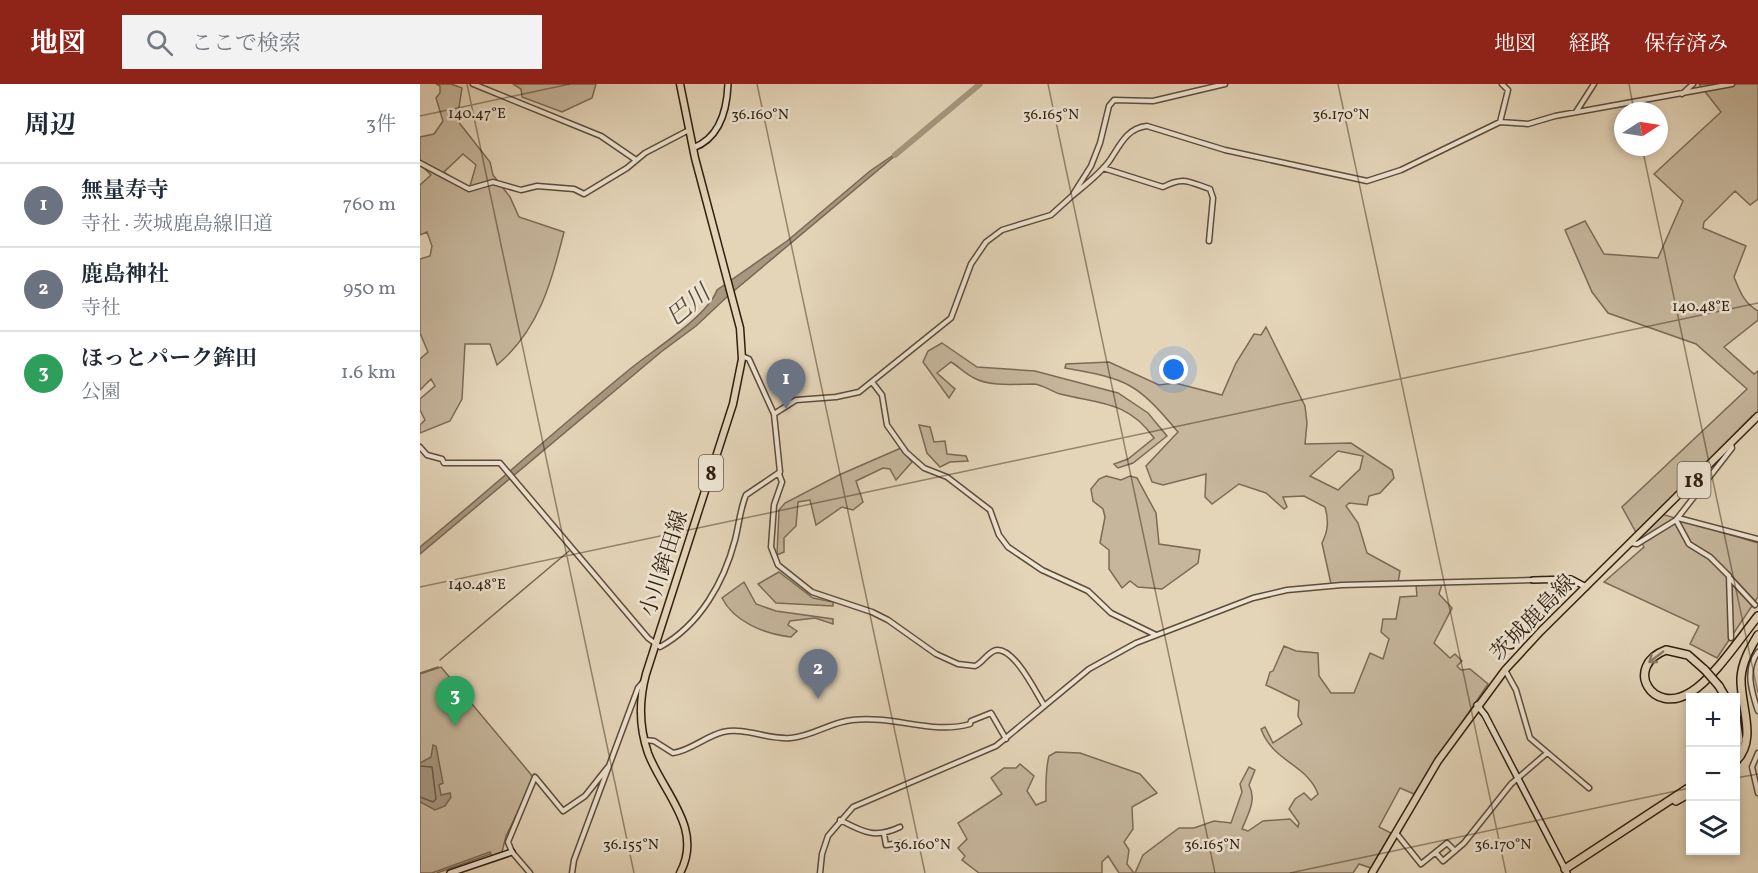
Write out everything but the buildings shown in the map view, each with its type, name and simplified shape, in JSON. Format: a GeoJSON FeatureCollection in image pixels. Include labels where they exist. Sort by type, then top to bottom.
{"type":"FeatureCollection","features":[{"type":"Feature","properties":{"kind":"highway"},"geometry":{"type":"LineString","coordinates":[[1689,693],[1701,685],[1758,616]]}},
{"type":"Feature","properties":{"kind":"highway"},"geometry":{"type":"LineString","coordinates":[[1740,756],[1746,748],[1749,734],[1741,683],[1742,668],[1758,635]]}},
{"type":"Feature","properties":{"kind":"highway"},"geometry":{"type":"LineString","coordinates":[[1686,695],[1670,699],[1656,696],[1647,685],[1645,674],[1649,662],[1666,650],[1688,655],[1705,670],[1723,693]]}},
{"type":"Feature","properties":{"kind":"highway"},"geometry":{"type":"LineString","coordinates":[[1566,871],[1686,790]]}},
{"type":"Feature","properties":{"kind":"highway"},"geometry":{"type":"LineString","coordinates":[[1639,821],[1686,795]]}},
{"type":"Feature","properties":{"kind":"main road","name":"小川鉾田線"},"geometry":{"type":"LineString","coordinates":[[680,84],[693,148],[740,328],[742,356],[734,404],[655,645],[644,682],[641,704],[645,740],[652,761],[685,824],[687,851],[680,873]]}},
{"type":"Feature","properties":{"kind":"main road","name":"茨城鹿島線"},"geometry":{"type":"LineString","coordinates":[[1372,873],[1438,761],[1505,670],[1758,416]]}},
{"type":"Feature","properties":{"kind":"street"},"geometry":{"type":"LineString","coordinates":[[473,84],[601,136],[636,160]]}},
{"type":"Feature","properties":{"kind":"street"},"geometry":{"type":"LineString","coordinates":[[693,148],[710,137],[723,118],[728,84]]}},
{"type":"Feature","properties":{"kind":"street"},"geometry":{"type":"LineString","coordinates":[[1072,196],[1091,166],[1100,143],[1109,106],[1114,100],[1153,101],[1225,84]]}},
{"type":"Feature","properties":{"kind":"street"},"geometry":{"type":"LineString","coordinates":[[1500,122],[1508,90],[1502,84]]}},
{"type":"Feature","properties":{"kind":"street"},"geometry":{"type":"LineString","coordinates":[[1576,112],[1594,84]]}},
{"type":"Feature","properties":{"kind":"street"},"geometry":{"type":"LineString","coordinates":[[1682,94],[1693,84]]}},
{"type":"Feature","properties":{"kind":"street"},"geometry":{"type":"LineString","coordinates":[[774,414],[792,401],[855,393],[872,382],[953,316],[958,295],[971,264],[986,242],[1002,231],[1051,214],[1103,168],[1119,143],[1138,127],[1147,126],[1225,150],[1367,181],[1401,170],[1500,122],[1528,124],[1576,112],[1732,84]]}},
{"type":"Feature","properties":{"kind":"street"},"geometry":{"type":"LineString","coordinates":[[420,164],[469,189],[493,182],[522,189],[537,186],[574,189],[584,194],[652,148],[689,130]]}},
{"type":"Feature","properties":{"kind":"street"},"geometry":{"type":"LineString","coordinates":[[1103,168],[1163,187],[1174,180],[1184,179],[1210,189],[1213,198],[1209,241]]}},
{"type":"Feature","properties":{"kind":"street"},"geometry":{"type":"LineString","coordinates":[[742,356],[749,359],[774,414],[781,463],[779,474],[782,482],[774,505],[771,546],[778,565],[812,592],[888,620],[936,654],[958,664],[975,666],[991,652],[998,650],[1012,655],[1044,705]]}},
{"type":"Feature","properties":{"kind":"street"},"geometry":{"type":"LineString","coordinates":[[872,382],[882,395],[887,425],[906,452],[924,468],[947,477],[990,510],[999,535],[1008,547],[1042,570],[1088,591],[1111,613],[1157,635]]}},
{"type":"Feature","properties":{"kind":"street"},"geometry":{"type":"LineString","coordinates":[[1630,543],[1637,544],[1677,519],[1732,448],[1731,443]]}},
{"type":"Feature","properties":{"kind":"street"},"geometry":{"type":"LineString","coordinates":[[420,447],[427,455],[442,459],[444,463],[497,461],[655,645],[660,647],[688,625],[710,600],[723,577],[746,495],[753,488],[779,474]]}},
{"type":"Feature","properties":{"kind":"street"},"geometry":{"type":"LineString","coordinates":[[1677,519],[1758,539]]}},
{"type":"Feature","properties":{"kind":"street"},"geometry":{"type":"LineString","coordinates":[[1677,519],[1689,544],[1710,557],[1755,605]]}},
{"type":"Feature","properties":{"kind":"street"},"geometry":{"type":"LineString","coordinates":[[1729,576],[1731,638]]}},
{"type":"Feature","properties":{"kind":"street"},"geometry":{"type":"LineString","coordinates":[[820,873],[826,842],[840,820],[862,802],[987,750],[1006,739],[1044,705],[1099,662],[1157,635],[1258,597],[1292,589],[1341,585],[1571,579],[1586,587]]}},
{"type":"Feature","properties":{"kind":"street"},"geometry":{"type":"LineString","coordinates":[[1758,652],[1751,664],[1750,677],[1758,711]]}},
{"type":"Feature","properties":{"kind":"street"},"geometry":{"type":"LineString","coordinates":[[1505,670],[1516,690],[1530,738],[1589,788]]}},
{"type":"Feature","properties":{"kind":"street"},"geometry":{"type":"LineString","coordinates":[[572,873],[574,860],[608,766],[638,688],[644,682]]}},
{"type":"Feature","properties":{"kind":"street"},"geometry":{"type":"LineString","coordinates":[[1477,705],[1485,715],[1566,871]]}},
{"type":"Feature","properties":{"kind":"street"},"geometry":{"type":"LineString","coordinates":[[645,740],[654,741],[671,753],[676,753],[713,735],[731,731],[772,738],[794,738],[839,722],[879,718],[950,728],[970,724],[971,721],[991,713],[1006,739]]}},
{"type":"Feature","properties":{"kind":"street"},"geometry":{"type":"LineString","coordinates":[[1436,853],[1443,861],[1455,851],[1518,778],[1547,753]]}},
{"type":"Feature","properties":{"kind":"street"},"geometry":{"type":"LineString","coordinates":[[1758,753],[1752,767],[1758,793]]}},
{"type":"Feature","properties":{"kind":"street"},"geometry":{"type":"LineString","coordinates":[[530,873],[509,847],[510,834],[535,777],[563,811],[585,796],[608,766]]}},
{"type":"Feature","properties":{"kind":"street"},"geometry":{"type":"LineString","coordinates":[[840,820],[867,834],[884,834],[900,827]]}},
{"type":"Feature","properties":{"kind":"street"},"geometry":{"type":"LineString","coordinates":[[1395,833],[1419,863],[1426,862],[1448,843],[1455,851]]}},
{"type":"Feature","properties":{"kind":"street"},"geometry":{"type":"LineString","coordinates":[[884,834],[886,845],[900,843]]}},
{"type":"Feature","properties":{"kind":"street"},"geometry":{"type":"LineString","coordinates":[[450,873],[512,852]]}},
{"type":"Feature","properties":{"kind":"shaded area"},"geometry":{"type":"Polygon","coordinates":[[[436,84],[451,84],[462,88],[457,120],[490,162],[493,175],[510,197],[519,217],[564,232],[548,287],[523,337],[497,365],[490,344],[465,344],[462,399],[450,421],[420,433],[420,425],[425,420],[420,410],[420,399],[435,386],[431,379],[420,390],[420,359],[428,352],[420,333],[420,259],[430,256],[432,246],[427,232],[420,235],[420,185],[431,175],[420,164],[420,137],[434,134],[443,121],[436,98],[440,93],[440,86],[436,84]],[[463,154],[444,172],[464,186],[470,186],[476,165],[463,154]]]}},
{"type":"Feature","properties":{"kind":"shaded area"},"geometry":{"type":"Polygon","coordinates":[[[513,84],[596,84],[592,98],[562,112],[522,97],[521,89],[513,84]]]}},
{"type":"Feature","properties":{"kind":"shaded area"},"geometry":{"type":"Polygon","coordinates":[[[1699,84],[1758,84],[1758,199],[1750,205],[1735,191],[1704,222],[1703,228],[1746,246],[1734,277],[1746,301],[1758,311],[1758,320],[1724,347],[1754,374],[1758,371],[1758,422],[1752,416],[1658,513],[1758,543],[1758,597],[1717,658],[1690,644],[1699,626],[1604,582],[1644,547],[1622,507],[1747,389],[1696,344],[1608,313],[1592,292],[1565,230],[1585,221],[1604,254],[1658,258],[1683,201],[1654,174],[1721,112],[1699,84]]]}},
{"type":"Feature","properties":{"kind":"shaded area"},"geometry":{"type":"Polygon","coordinates":[[[1266,327],[1305,406],[1307,423],[1305,444],[1351,443],[1392,470],[1394,478],[1380,493],[1369,496],[1367,505],[1349,503],[1346,506],[1358,523],[1367,553],[1400,571],[1398,583],[1331,584],[1322,543],[1327,526],[1325,507],[1304,496],[1283,497],[1287,507],[1284,509],[1266,493],[1239,484],[1212,504],[1205,497],[1206,474],[1163,485],[1152,482],[1146,466],[1178,432],[1152,403],[1130,386],[1118,380],[1065,368],[1066,364],[1109,362],[1159,385],[1175,383],[1222,395],[1236,363],[1254,334],[1261,335],[1266,327]],[[1338,451],[1310,476],[1338,490],[1360,469],[1363,456],[1338,451]]]}},
{"type":"Feature","properties":{"kind":"shaded area"},"geometry":{"type":"Polygon","coordinates":[[[942,343],[977,367],[1035,371],[1118,393],[1148,413],[1167,436],[1133,463],[1118,468],[1114,464],[1128,459],[1154,438],[1134,417],[1112,406],[1060,394],[1034,384],[995,384],[980,381],[951,362],[937,373],[955,389],[949,398],[923,362],[928,351],[942,343]]]}},
{"type":"Feature","properties":{"kind":"shaded area"},"geometry":{"type":"Polygon","coordinates":[[[919,425],[930,427],[934,442],[945,441],[947,454],[966,456],[968,461],[950,462],[940,467],[927,453],[919,425]]]}},
{"type":"Feature","properties":{"kind":"shaded area"},"geometry":{"type":"Polygon","coordinates":[[[901,448],[912,462],[896,480],[890,469],[883,468],[856,481],[863,502],[853,510],[842,507],[816,525],[810,500],[798,502],[796,526],[784,538],[784,552],[777,555],[779,510],[785,503],[839,475],[901,448]]]}},
{"type":"Feature","properties":{"kind":"shaded area"},"geometry":{"type":"Polygon","coordinates":[[[1106,476],[1121,480],[1130,476],[1137,478],[1156,513],[1159,544],[1200,550],[1198,563],[1162,589],[1138,587],[1130,581],[1122,588],[1109,569],[1109,550],[1100,543],[1105,517],[1103,509],[1093,501],[1091,489],[1099,479],[1106,476]]]}},
{"type":"Feature","properties":{"kind":"shaded area"},"geometry":{"type":"Polygon","coordinates":[[[779,572],[813,598],[833,602],[833,606],[776,603],[758,584],[779,572]]]}},
{"type":"Feature","properties":{"kind":"shaded area"},"geometry":{"type":"Polygon","coordinates":[[[744,582],[756,604],[776,611],[833,619],[833,624],[815,618],[790,621],[788,625],[797,631],[791,637],[761,630],[734,614],[722,598],[744,582]]]}},
{"type":"Feature","properties":{"kind":"shaded area"},"geometry":{"type":"Polygon","coordinates":[[[1442,584],[1439,594],[1452,608],[1434,643],[1450,658],[1455,654],[1462,661],[1457,666],[1461,670],[1470,669],[1488,684],[1414,794],[1400,788],[1379,827],[1391,833],[1371,868],[1359,864],[1353,873],[1135,873],[1143,855],[1179,828],[1194,828],[1214,821],[1231,823],[1242,792],[1240,784],[1249,767],[1255,770],[1249,785],[1252,802],[1242,829],[1248,831],[1263,821],[1290,819],[1298,827],[1299,823],[1289,809],[1295,799],[1304,793],[1311,800],[1318,794],[1307,776],[1274,749],[1266,740],[1261,729],[1265,727],[1273,743],[1302,724],[1298,716],[1299,701],[1266,685],[1270,672],[1273,671],[1284,646],[1296,651],[1318,653],[1319,676],[1331,693],[1354,693],[1370,653],[1383,659],[1389,639],[1381,632],[1383,619],[1396,619],[1400,597],[1417,596],[1416,585],[1442,584]]]}},
{"type":"Feature","properties":{"kind":"shaded area"},"geometry":{"type":"Polygon","coordinates":[[[441,667],[534,778],[506,836],[502,852],[492,856],[490,852],[432,873],[420,873],[420,674],[441,667]]]}},
{"type":"Feature","properties":{"kind":"shaded area"},"geometry":{"type":"Polygon","coordinates":[[[1056,752],[1080,753],[1140,774],[1157,793],[1132,807],[1133,829],[1124,842],[1129,850],[1127,864],[1134,873],[1119,873],[1108,856],[1102,862],[1102,873],[979,873],[962,860],[965,856],[958,848],[967,839],[958,823],[1002,794],[991,778],[1004,768],[1016,768],[1020,764],[1034,776],[1027,791],[1036,805],[1046,801],[1049,756],[1056,752]]]}},
{"type":"Feature","properties":{"kind":"water"},"geometry":{"type":"Polygon","coordinates":[[[908,145],[729,295],[696,326],[661,352],[420,554],[420,547],[630,369],[691,322],[717,290],[787,241],[870,171],[908,145]]]}},
{"type":"Feature","properties":{"kind":"water"},"geometry":{"type":"Polygon","coordinates":[[[433,745],[436,746],[443,783],[439,785],[441,795],[450,793],[451,797],[445,806],[435,810],[420,802],[420,763],[431,757],[433,745]]]}},
{"type":"Feature","properties":{"kind":"waterway","name":"巴川"},"geometry":{"type":"LineString","coordinates":[[895,155],[980,84]]}},
{"type":"Feature","properties":{"kind":"waterway"},"geometry":{"type":"LineString","coordinates":[[440,660],[569,551]]}},
{"type":"Feature","properties":{"kind":"waterway"},"geometry":{"type":"LineString","coordinates":[[420,673],[438,667]]}},
{"type":"Feature","properties":{"kind":"waterway"},"geometry":{"type":"LineString","coordinates":[[437,873],[490,854]]}},
{"type":"Feature","properties":{"kind":"place","name":"無量寿寺"},"geometry":{"type":"Point","coordinates":[786,409]}},
{"type":"Feature","properties":{"kind":"place","name":"鹿島神社"},"geometry":{"type":"Point","coordinates":[818,699]}},
{"type":"Feature","properties":{"kind":"place","name":"ほっとパーク鉾田"},"geometry":{"type":"Point","coordinates":[455,726]}}]}
